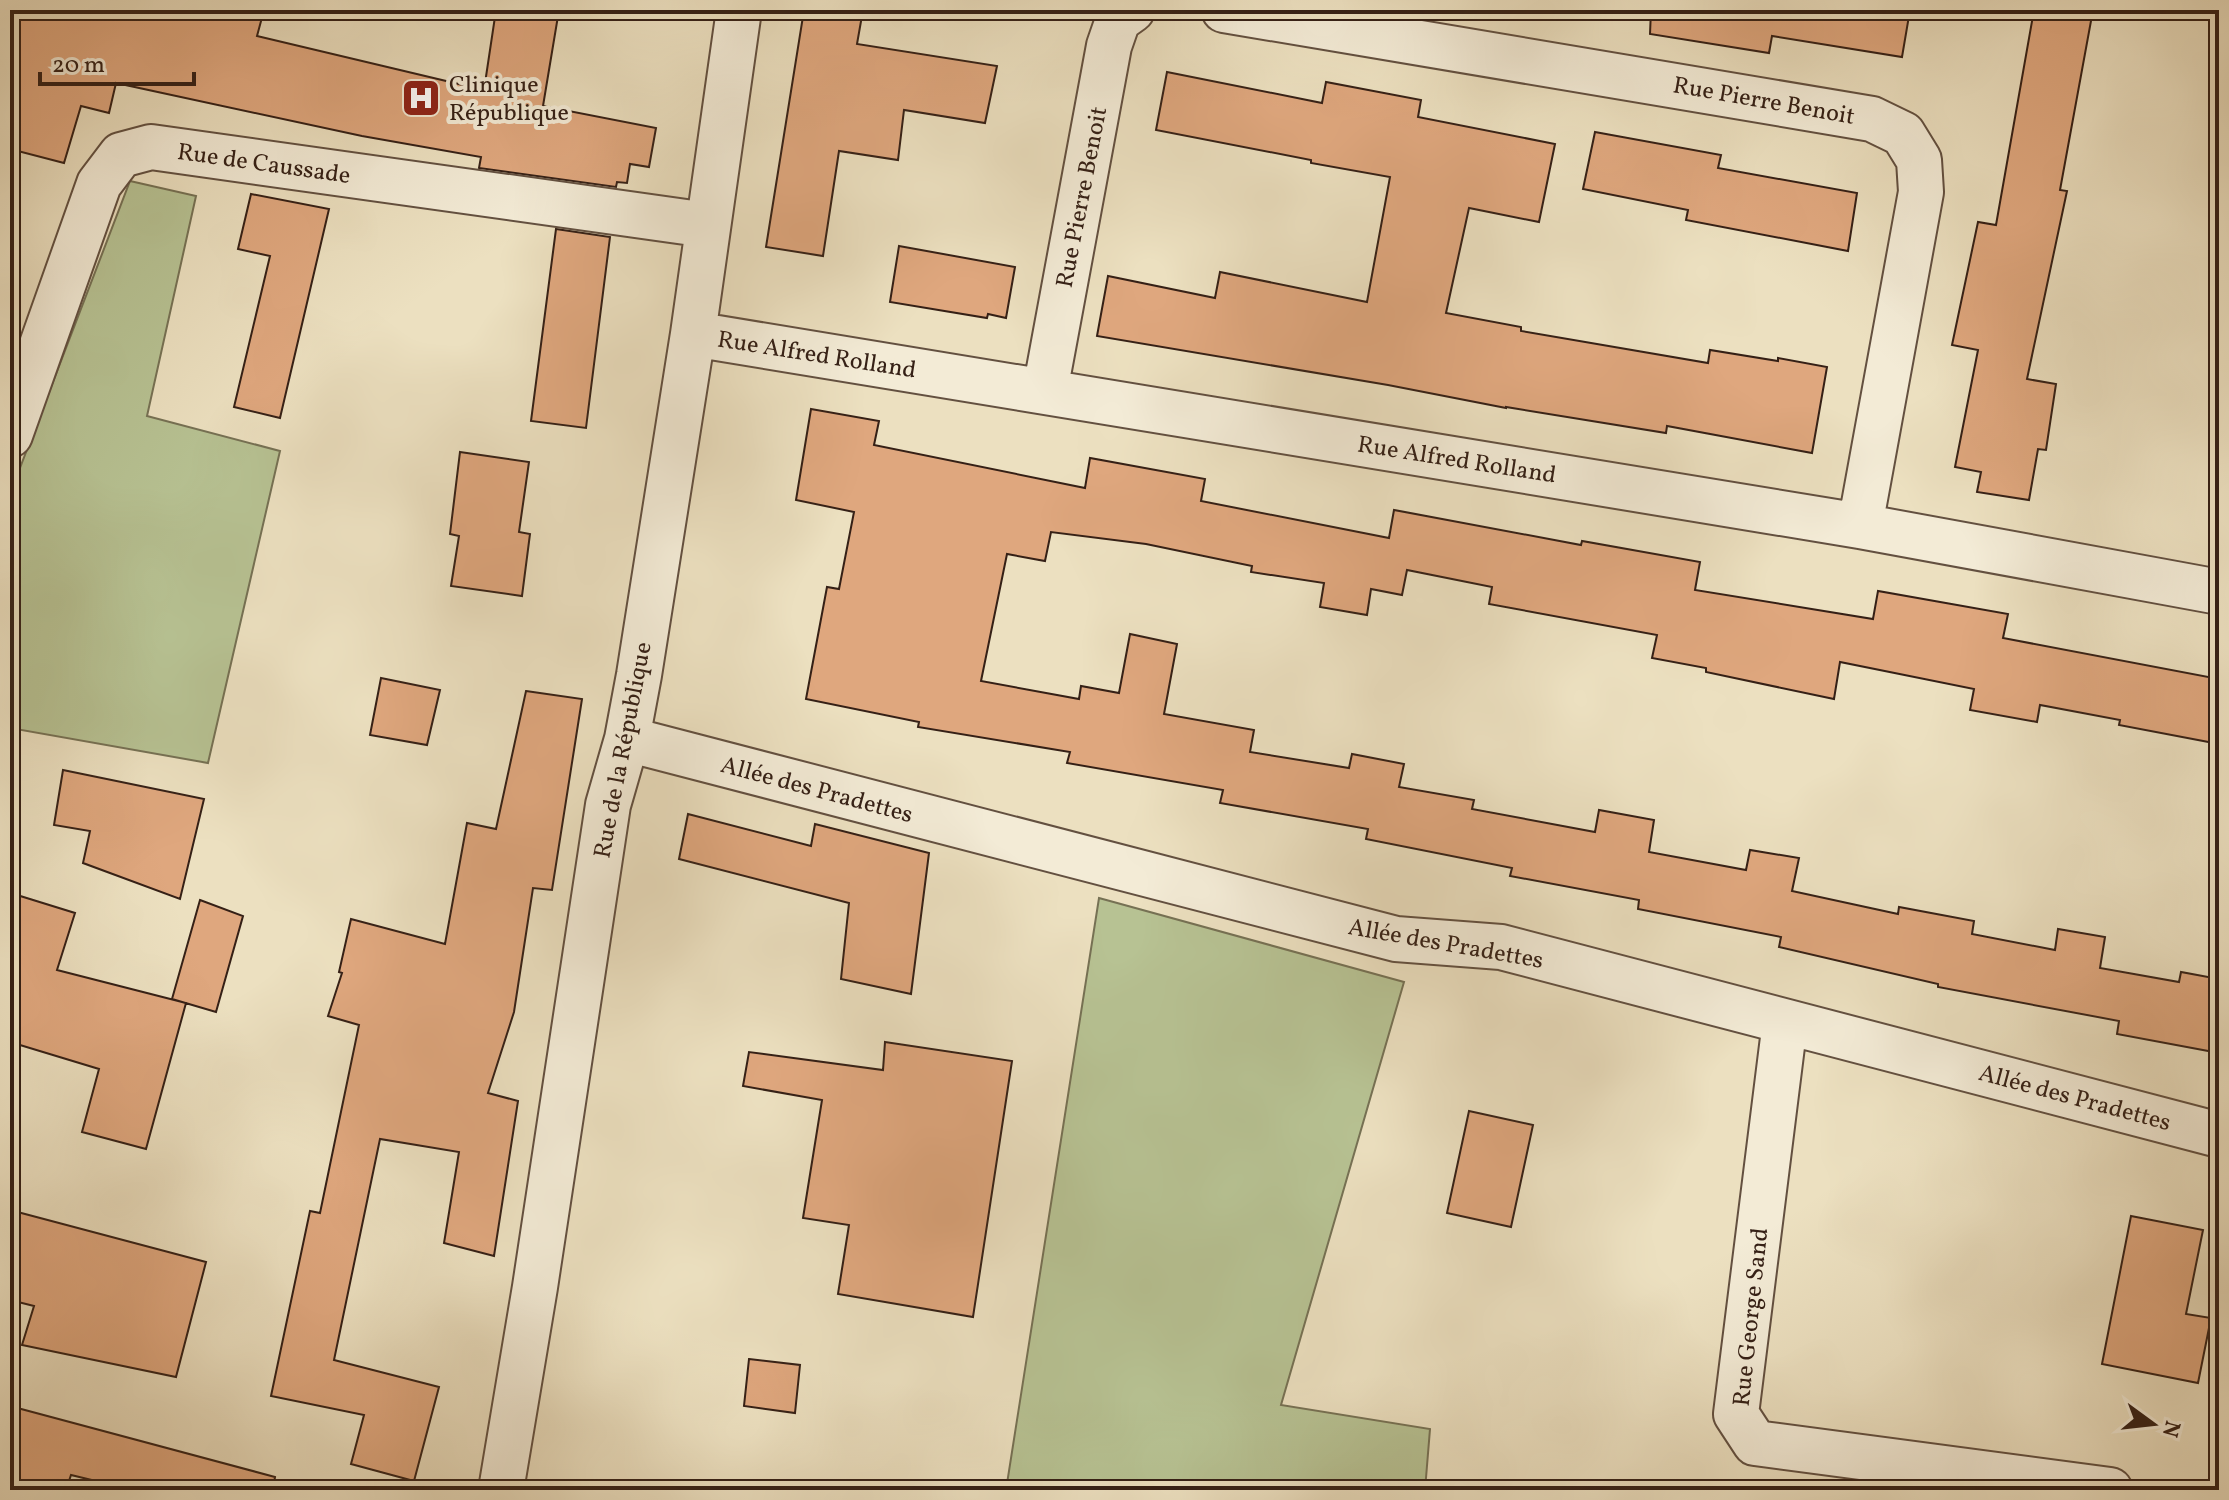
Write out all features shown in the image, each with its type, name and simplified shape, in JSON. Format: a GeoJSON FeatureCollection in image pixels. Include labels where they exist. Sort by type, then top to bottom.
{"type":"FeatureCollection","features":[{"type":"Feature","properties":{"kind":"street","name":"Rue de la République"},"geometry":{"type":"LineString","coordinates":[[501,1490],[608,805],[627,739],[639,675],[693,334],[739,10]]}},
{"type":"Feature","properties":{"kind":"street","name":"Rue Pierre Benoit"},"geometry":{"type":"LineString","coordinates":[[1045,391],[1109,46],[1118,20],[1132,10]]}},
{"type":"Feature","properties":{"kind":"street","name":"Rue Pierre Benoit"},"geometry":{"type":"LineString","coordinates":[[1224,10],[1872,119],[1903,134],[1919,160],[1921,192],[1860,526]]}},
{"type":"Feature","properties":{"kind":"street","name":"Rue de Caussade"},"geometry":{"type":"LineString","coordinates":[[10,435],[99,184],[121,155],[151,147],[707,225]]}},
{"type":"Feature","properties":{"kind":"street","name":"Rue Alfred Rolland"},"geometry":{"type":"LineString","coordinates":[[693,334],[1860,526],[2219,592]]}},
{"type":"Feature","properties":{"kind":"street","name":"Allée des Pradettes"},"geometry":{"type":"LineString","coordinates":[[627,739],[1396,939],[1501,947],[2219,1135]]}},
{"type":"Feature","properties":{"kind":"street","name":"Rue George Sand"},"geometry":{"type":"LineString","coordinates":[[1785,1022],[1736,1414],[1755,1443],[2110,1490]]}},
{"type":"Feature","properties":{"kind":"green space"},"geometry":{"type":"Polygon","coordinates":[[[130,181],[196,196],[147,416],[280,451],[208,763],[10,728],[10,494],[130,181]]]}},
{"type":"Feature","properties":{"kind":"green space"},"geometry":{"type":"Polygon","coordinates":[[[1099,898],[1404,982],[1281,1405],[1430,1429],[1425,1490],[1006,1490],[1099,898]]]}},
{"type":"Feature","properties":{"kind":"building","name":"Clinique République"},"geometry":{"type":"Polygon","coordinates":[[[10,10],[264,10],[257,36],[484,90],[496,10],[559,10],[543,106],[656,128],[649,167],[630,164],[627,183],[617,182],[616,187],[479,168],[481,157],[362,136],[116,83],[109,113],[81,106],[64,163],[10,149],[10,10]]]}},
{"type":"Feature","properties":{"kind":"building"},"geometry":{"type":"Polygon","coordinates":[[[804,10],[863,10],[857,44],[997,66],[985,123],[904,110],[898,160],[839,151],[823,256],[766,247],[804,10]]]}},
{"type":"Feature","properties":{"kind":"building"},"geometry":{"type":"Polygon","coordinates":[[[1651,10],[1910,10],[1902,57],[1772,36],[1769,53],[1650,34],[1651,10]]]}},
{"type":"Feature","properties":{"kind":"building"},"geometry":{"type":"Polygon","coordinates":[[[2034,10],[2093,10],[2060,190],[2067,191],[2027,379],[2056,384],[2046,450],[2038,449],[2029,500],[1977,492],[1981,472],[1955,467],[1978,350],[1952,345],[1978,222],[1996,225],[2034,10]]]}},
{"type":"Feature","properties":{"kind":"building"},"geometry":{"type":"Polygon","coordinates":[[[1167,72],[1322,103],[1326,82],[1421,100],[1418,117],[1555,144],[1539,222],[1469,208],[1446,313],[1521,327],[1521,331],[1708,363],[1710,350],[1827,367],[1812,453],[1667,426],[1666,433],[1506,408],[1097,336],[1108,276],[1215,298],[1220,272],[1367,302],[1390,177],[1156,130],[1167,72]]]}},
{"type":"Feature","properties":{"kind":"building"},"geometry":{"type":"Polygon","coordinates":[[[1595,132],[1721,155],[1718,168],[1857,193],[1848,251],[1686,220],[1688,210],[1583,189],[1595,132]]]}},
{"type":"Feature","properties":{"kind":"building"},"geometry":{"type":"Polygon","coordinates":[[[251,194],[329,209],[280,418],[234,407],[270,256],[238,249],[251,194]]]}},
{"type":"Feature","properties":{"kind":"building"},"geometry":{"type":"Polygon","coordinates":[[[556,229],[610,237],[586,428],[531,421],[556,229]]]}},
{"type":"Feature","properties":{"kind":"building"},"geometry":{"type":"Polygon","coordinates":[[[899,246],[1015,267],[1006,318],[988,314],[987,318],[890,302],[899,246]]]}},
{"type":"Feature","properties":{"kind":"building"},"geometry":{"type":"Polygon","coordinates":[[[811,409],[879,421],[874,445],[1085,488],[1090,458],[1205,479],[1201,501],[1389,538],[1394,510],[1581,545],[1582,541],[1700,562],[1695,590],[1873,619],[1878,591],[2008,614],[2003,638],[2219,679],[2219,744],[2119,725],[2120,720],[2040,705],[2037,722],[1970,710],[1974,689],[1840,662],[1834,699],[1652,658],[1657,635],[1489,604],[1492,587],[1407,570],[1402,595],[1371,589],[1367,615],[1320,607],[1324,583],[1251,572],[1252,566],[1146,544],[1051,532],[1045,561],[1007,554],[981,681],[1079,699],[1081,686],[1119,693],[1130,634],[1177,644],[1164,714],[1254,730],[1250,752],[1349,768],[1352,754],[1404,764],[1399,787],[1474,800],[1472,809],[1595,832],[1599,810],[1654,820],[1649,852],[1746,870],[1750,850],[1799,858],[1792,891],[1898,914],[1899,907],[1974,921],[1972,934],[2055,950],[2058,929],[2105,937],[2100,968],[2179,982],[2181,972],[2219,979],[2219,1053],[2117,1034],[2119,1021],[1938,987],[1938,984],[1779,947],[1781,937],[1638,909],[1639,900],[1510,876],[1512,868],[1366,839],[1368,829],[1220,803],[1223,790],[1067,763],[1070,752],[918,727],[919,722],[806,699],[827,587],[839,589],[854,512],[796,500],[811,409]]]}},
{"type":"Feature","properties":{"kind":"building"},"geometry":{"type":"Polygon","coordinates":[[[460,452],[529,462],[519,532],[530,534],[522,596],[451,586],[459,536],[450,534],[460,452]]]}},
{"type":"Feature","properties":{"kind":"building"},"geometry":{"type":"Polygon","coordinates":[[[381,678],[440,690],[427,745],[370,735],[381,678]]]}},
{"type":"Feature","properties":{"kind":"building"},"geometry":{"type":"Polygon","coordinates":[[[526,691],[582,699],[552,890],[533,888],[514,1012],[488,1093],[518,1101],[494,1256],[444,1243],[459,1152],[380,1139],[334,1360],[439,1387],[414,1481],[351,1464],[364,1415],[271,1396],[310,1211],[320,1213],[359,1025],[328,1016],[342,973],[339,972],[351,919],[445,944],[467,823],[496,829],[526,691]]]}},
{"type":"Feature","properties":{"kind":"building"},"geometry":{"type":"Polygon","coordinates":[[[63,770],[204,799],[180,899],[83,863],[90,831],[54,825],[63,770]]]}},
{"type":"Feature","properties":{"kind":"building"},"geometry":{"type":"Polygon","coordinates":[[[688,814],[811,846],[815,824],[929,853],[911,994],[841,979],[849,903],[679,859],[688,814]]]}},
{"type":"Feature","properties":{"kind":"building"},"geometry":{"type":"Polygon","coordinates":[[[17,895],[75,913],[57,970],[186,1003],[146,1149],[82,1132],[99,1069],[10,1042],[10,918],[17,895]]]}},
{"type":"Feature","properties":{"kind":"building"},"geometry":{"type":"Polygon","coordinates":[[[200,900],[243,916],[216,1012],[172,999],[200,900]]]}},
{"type":"Feature","properties":{"kind":"building"},"geometry":{"type":"Polygon","coordinates":[[[885,1042],[1012,1061],[973,1317],[838,1294],[849,1225],[803,1218],[822,1100],[743,1086],[749,1052],[883,1070],[885,1042]]]}},
{"type":"Feature","properties":{"kind":"building"},"geometry":{"type":"Polygon","coordinates":[[[1469,1111],[1533,1125],[1511,1227],[1447,1213],[1469,1111]]]}},
{"type":"Feature","properties":{"kind":"building"},"geometry":{"type":"Polygon","coordinates":[[[10,1210],[206,1262],[176,1377],[22,1345],[34,1306],[10,1300],[10,1210]]]}},
{"type":"Feature","properties":{"kind":"building"},"geometry":{"type":"Polygon","coordinates":[[[2131,1216],[2203,1230],[2186,1314],[2211,1318],[2198,1383],[2102,1364],[2131,1216]]]}},
{"type":"Feature","properties":{"kind":"building"},"geometry":{"type":"Polygon","coordinates":[[[749,1359],[800,1365],[795,1413],[744,1406],[749,1359]]]}},
{"type":"Feature","properties":{"kind":"building"},"geometry":{"type":"Polygon","coordinates":[[[10,1406],[275,1477],[273,1490],[133,1490],[71,1475],[66,1490],[10,1490],[10,1406]]]}},
{"type":"Feature","properties":{"kind":"place","name":"Clinique République"},"geometry":{"type":"Point","coordinates":[421,98]}}]}
